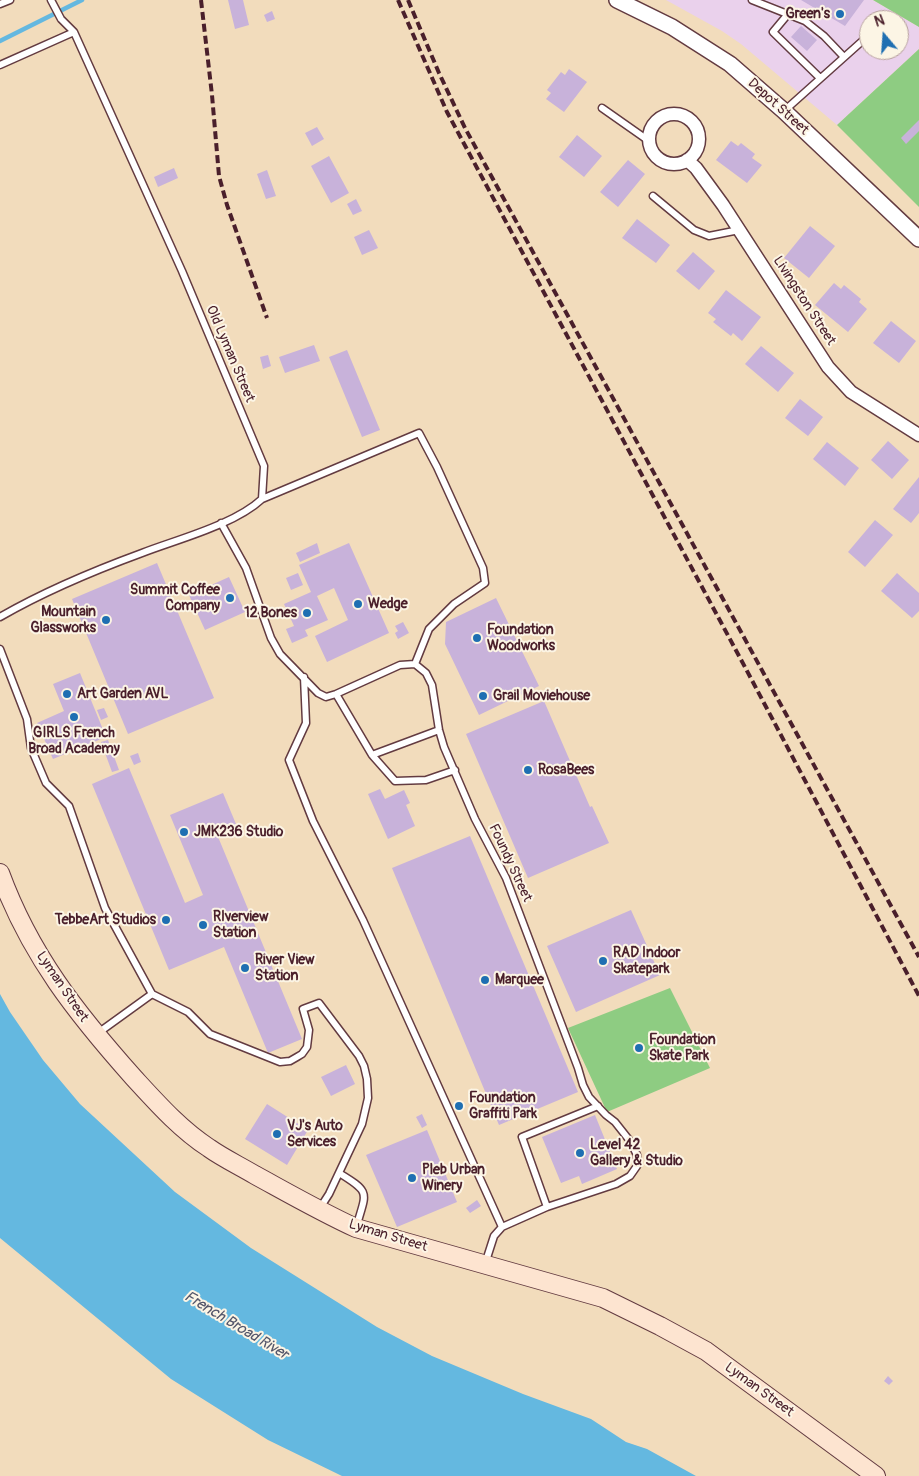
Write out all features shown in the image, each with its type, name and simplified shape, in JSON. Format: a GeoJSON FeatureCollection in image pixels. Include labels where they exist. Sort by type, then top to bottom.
{"type":"FeatureCollection","features":[{"type":"Feature","properties":{"kind":"main road","name":"Lyman Street"},"geometry":{"type":"LineString","coordinates":[[0,873],[24,928],[45,966],[71,1004],[95,1035],[168,1115],[208,1148],[318,1210],[356,1228],[603,1298],[706,1351],[876,1476]]}},
{"type":"Feature","properties":{"kind":"street","name":"Depot Street"},"geometry":{"type":"LineString","coordinates":[[624,1],[694,40],[730,64],[784,111],[919,239]]}},
{"type":"Feature","properties":{"kind":"street"},"geometry":{"type":"LineString","coordinates":[[678,114],[688,118],[696,127],[699,138],[698,148],[691,158],[681,163],[670,164],[660,160],[652,152],[649,141],[650,130],[657,120],[667,115],[678,114]]}},
{"type":"Feature","properties":{"kind":"street","name":"Livingston Street"},"geometry":{"type":"LineString","coordinates":[[687,160],[696,168],[739,230],[828,367],[851,392],[919,435]]}},
{"type":"Feature","properties":{"kind":"lane"},"geometry":{"type":"LineString","coordinates":[[0,4],[10,0]]}},
{"type":"Feature","properties":{"kind":"lane"},"geometry":{"type":"LineString","coordinates":[[0,65],[74,32],[61,20],[51,0]]}},
{"type":"Feature","properties":{"kind":"lane"},"geometry":{"type":"LineString","coordinates":[[752,0],[805,21],[816,28],[844,57]]}},
{"type":"Feature","properties":{"kind":"lane"},"geometry":{"type":"LineString","coordinates":[[788,14],[774,32],[820,78]]}},
{"type":"Feature","properties":{"kind":"lane","name":"Old Lyman Street"},"geometry":{"type":"LineString","coordinates":[[74,32],[182,271],[264,466],[262,499]]}},
{"type":"Feature","properties":{"kind":"lane"},"geometry":{"type":"LineString","coordinates":[[784,111],[859,44]]}},
{"type":"Feature","properties":{"kind":"lane"},"geometry":{"type":"LineString","coordinates":[[602,108],[649,141]]}},
{"type":"Feature","properties":{"kind":"lane"},"geometry":{"type":"LineString","coordinates":[[653,196],[694,230],[709,236],[739,230]]}},
{"type":"Feature","properties":{"kind":"lane"},"geometry":{"type":"LineString","coordinates":[[0,617],[25,602],[102,567],[221,523],[252,508],[262,499],[419,432],[483,568],[485,583],[454,604],[429,629],[415,664],[400,665],[326,697],[318,693],[280,654],[271,638],[246,568],[221,523]]}},
{"type":"Feature","properties":{"kind":"lane"},"geometry":{"type":"LineString","coordinates":[[0,649],[27,719],[31,748],[46,783],[69,806],[105,908],[152,994],[188,1012],[210,1034],[280,1062],[296,1058],[307,1047],[309,1030],[303,1009],[319,1003],[359,1056],[367,1079],[368,1098],[362,1124],[329,1194],[318,1210]]}},
{"type":"Feature","properties":{"kind":"lane","name":"Foundy Street"},"geometry":{"type":"LineString","coordinates":[[415,664],[426,673],[432,685],[438,730],[444,747],[475,819],[498,861],[513,896],[578,1068],[583,1086],[589,1097],[615,1122],[630,1141],[637,1155],[637,1166],[630,1176],[616,1184],[547,1206],[502,1227]]}},
{"type":"Feature","properties":{"kind":"lane"},"geometry":{"type":"LineString","coordinates":[[304,677],[306,723],[289,760],[313,821],[363,920],[502,1227],[494,1236],[484,1265]]}},
{"type":"Feature","properties":{"kind":"lane"},"geometry":{"type":"LineString","coordinates":[[336,694],[372,754],[395,781],[426,780],[455,770]]}},
{"type":"Feature","properties":{"kind":"lane"},"geometry":{"type":"LineString","coordinates":[[372,754],[438,730]]}},
{"type":"Feature","properties":{"kind":"lane"},"geometry":{"type":"LineString","coordinates":[[95,1035],[152,994]]}},
{"type":"Feature","properties":{"kind":"lane"},"geometry":{"type":"LineString","coordinates":[[547,1206],[522,1137],[598,1106]]}},
{"type":"Feature","properties":{"kind":"lane"},"geometry":{"type":"LineString","coordinates":[[339,1173],[364,1191],[364,1200],[356,1228]]}},
{"type":"Feature","properties":{"kind":"shaded area"},"geometry":{"type":"Polygon","coordinates":[[[666,0],[873,0],[890,10],[859,10],[859,60],[907,60],[837,125],[741,44],[722,31],[666,0]]]}},
{"type":"Feature","properties":{"kind":"shaded area"},"geometry":{"type":"Polygon","coordinates":[[[909,21],[919,27],[919,49],[909,58],[909,21]]]}},
{"type":"Feature","properties":{"kind":"green space"},"geometry":{"type":"Polygon","coordinates":[[[873,0],[919,0],[919,27],[909,21],[909,10],[890,10],[873,0]]]}},
{"type":"Feature","properties":{"kind":"green space"},"geometry":{"type":"Polygon","coordinates":[[[919,49],[919,207],[837,125],[919,49]]]}},
{"type":"Feature","properties":{"kind":"green space","name":"Foundation Skate Park"},"geometry":{"type":"Polygon","coordinates":[[[670,988],[710,1068],[607,1112],[568,1028],[670,988]]]}},
{"type":"Feature","properties":{"kind":"water","name":"French Broad River"},"geometry":{"type":"Polygon","coordinates":[[[0,994],[43,1060],[80,1104],[175,1192],[251,1248],[377,1327],[432,1356],[523,1394],[591,1419],[626,1442],[647,1449],[696,1476],[342,1476],[268,1440],[171,1379],[0,1238],[0,994]]]}},
{"type":"Feature","properties":{"kind":"building"},"geometry":{"type":"Polygon","coordinates":[[[228,0],[243,0],[249,25],[235,29],[228,0]]]}},
{"type":"Feature","properties":{"kind":"building","name":"Green's"},"geometry":{"type":"Polygon","coordinates":[[[801,0],[864,0],[845,26],[801,0]]]}},
{"type":"Feature","properties":{"kind":"building"},"geometry":{"type":"Polygon","coordinates":[[[272,11],[275,19],[267,22],[264,15],[272,11]]]}},
{"type":"Feature","properties":{"kind":"building"},"geometry":{"type":"Polygon","coordinates":[[[801,26],[817,40],[807,51],[791,37],[801,26]]]}},
{"type":"Feature","properties":{"kind":"building"},"geometry":{"type":"Polygon","coordinates":[[[569,69],[587,82],[564,112],[546,99],[551,93],[547,90],[561,72],[565,75],[569,69]]]}},
{"type":"Feature","properties":{"kind":"building"},"geometry":{"type":"Polygon","coordinates":[[[919,120],[919,131],[906,144],[901,138],[919,120]]]}},
{"type":"Feature","properties":{"kind":"building"},"geometry":{"type":"Polygon","coordinates":[[[317,127],[324,139],[312,146],[305,133],[317,127]]]}},
{"type":"Feature","properties":{"kind":"building"},"geometry":{"type":"Polygon","coordinates":[[[577,135],[602,156],[584,177],[559,157],[577,135]]]}},
{"type":"Feature","properties":{"kind":"building"},"geometry":{"type":"Polygon","coordinates":[[[731,141],[738,146],[741,143],[755,154],[752,158],[762,165],[747,183],[716,160],[731,141]]]}},
{"type":"Feature","properties":{"kind":"building"},"geometry":{"type":"Polygon","coordinates":[[[329,156],[349,193],[331,203],[311,166],[329,156]]]}},
{"type":"Feature","properties":{"kind":"building"},"geometry":{"type":"Polygon","coordinates":[[[628,160],[645,174],[618,207],[600,192],[628,160]]]}},
{"type":"Feature","properties":{"kind":"building"},"geometry":{"type":"Polygon","coordinates":[[[174,168],[178,178],[158,187],[154,177],[174,168]]]}},
{"type":"Feature","properties":{"kind":"building"},"geometry":{"type":"Polygon","coordinates":[[[267,170],[276,196],[266,199],[257,174],[267,170]]]}},
{"type":"Feature","properties":{"kind":"building"},"geometry":{"type":"Polygon","coordinates":[[[356,199],[362,211],[353,215],[347,204],[356,199]]]}},
{"type":"Feature","properties":{"kind":"building"},"geometry":{"type":"Polygon","coordinates":[[[637,219],[670,245],[656,263],[622,238],[637,219]]]}},
{"type":"Feature","properties":{"kind":"building"},"geometry":{"type":"Polygon","coordinates":[[[810,226],[835,246],[809,278],[784,258],[810,226]]]}},
{"type":"Feature","properties":{"kind":"building"},"geometry":{"type":"Polygon","coordinates":[[[369,230],[378,248],[362,255],[354,237],[369,230]]]}},
{"type":"Feature","properties":{"kind":"building"},"geometry":{"type":"Polygon","coordinates":[[[693,252],[715,271],[699,290],[676,271],[693,252]]]}},
{"type":"Feature","properties":{"kind":"building"},"geometry":{"type":"Polygon","coordinates":[[[834,283],[841,289],[844,285],[861,299],[859,302],[867,309],[848,332],[815,305],[834,283]]]}},
{"type":"Feature","properties":{"kind":"building"},"geometry":{"type":"Polygon","coordinates":[[[726,290],[761,317],[742,341],[733,333],[731,336],[713,322],[716,319],[708,313],[726,290]]]}},
{"type":"Feature","properties":{"kind":"building"},"geometry":{"type":"Polygon","coordinates":[[[891,321],[916,341],[899,363],[873,343],[891,321]]]}},
{"type":"Feature","properties":{"kind":"building"},"geometry":{"type":"Polygon","coordinates":[[[314,345],[320,361],[285,373],[279,357],[314,345]]]}},
{"type":"Feature","properties":{"kind":"building"},"geometry":{"type":"Polygon","coordinates":[[[761,346],[794,373],[778,392],[745,364],[761,346]]]}},
{"type":"Feature","properties":{"kind":"building"},"geometry":{"type":"Polygon","coordinates":[[[347,350],[380,430],[362,437],[329,357],[347,350]]]}},
{"type":"Feature","properties":{"kind":"building"},"geometry":{"type":"Polygon","coordinates":[[[268,355],[271,366],[263,369],[260,357],[268,355]]]}},
{"type":"Feature","properties":{"kind":"building"},"geometry":{"type":"Polygon","coordinates":[[[800,399],[823,417],[808,436],[785,418],[800,399]]]}},
{"type":"Feature","properties":{"kind":"building"},"geometry":{"type":"Polygon","coordinates":[[[888,441],[909,460],[892,479],[871,460],[888,441]]]}},
{"type":"Feature","properties":{"kind":"building"},"geometry":{"type":"Polygon","coordinates":[[[827,442],[859,468],[845,486],[813,459],[827,442]]]}},
{"type":"Feature","properties":{"kind":"building"},"geometry":{"type":"Polygon","coordinates":[[[919,477],[919,513],[911,523],[893,509],[919,477]]]}},
{"type":"Feature","properties":{"kind":"building"},"geometry":{"type":"Polygon","coordinates":[[[875,520],[893,535],[865,567],[848,552],[875,520]]]}},
{"type":"Feature","properties":{"kind":"building"},"geometry":{"type":"Polygon","coordinates":[[[317,543],[320,553],[300,562],[296,553],[317,543]]]}},
{"type":"Feature","properties":{"kind":"building"},"geometry":{"type":"Polygon","coordinates":[[[349,543],[389,633],[327,662],[315,636],[348,620],[334,588],[317,596],[328,620],[305,630],[308,636],[292,643],[286,629],[294,626],[284,604],[311,592],[299,565],[349,543]]]}},
{"type":"Feature","properties":{"kind":"building"},"geometry":{"type":"Polygon","coordinates":[[[157,563],[214,698],[128,734],[72,599],[157,563]]]}},
{"type":"Feature","properties":{"kind":"building"},"geometry":{"type":"Polygon","coordinates":[[[298,573],[303,585],[291,590],[286,578],[298,573]]]}},
{"type":"Feature","properties":{"kind":"building"},"geometry":{"type":"Polygon","coordinates":[[[897,573],[919,593],[919,611],[912,618],[881,591],[897,573]]]}},
{"type":"Feature","properties":{"kind":"building"},"geometry":{"type":"Polygon","coordinates":[[[229,577],[245,612],[205,630],[189,595],[229,577]]]}},
{"type":"Feature","properties":{"kind":"building"},"geometry":{"type":"Polygon","coordinates":[[[496,598],[539,686],[479,715],[445,644],[446,622],[496,598]]]}},
{"type":"Feature","properties":{"kind":"building"},"geometry":{"type":"Polygon","coordinates":[[[403,622],[409,633],[398,639],[395,633],[398,631],[395,626],[403,622]]]}},
{"type":"Feature","properties":{"kind":"building","name":"GIRLS French Broad Academy"},"geometry":{"type":"Polygon","coordinates":[[[80,673],[106,737],[53,759],[37,723],[64,711],[53,684],[80,673]]]}},
{"type":"Feature","properties":{"kind":"building","name":"RosaBees"},"geometry":{"type":"Polygon","coordinates":[[[544,701],[590,807],[592,806],[609,843],[528,878],[466,734],[544,701]]]}},
{"type":"Feature","properties":{"kind":"building"},"geometry":{"type":"Polygon","coordinates":[[[104,708],[108,717],[101,720],[97,710],[104,708]]]}},
{"type":"Feature","properties":{"kind":"building"},"geometry":{"type":"Polygon","coordinates":[[[108,740],[119,770],[112,772],[101,742],[108,740]]]}},
{"type":"Feature","properties":{"kind":"building"},"geometry":{"type":"Polygon","coordinates":[[[138,753],[141,762],[134,765],[130,756],[138,753]]]}},
{"type":"Feature","properties":{"kind":"building","name":"RIverview Station"},"geometry":{"type":"Polygon","coordinates":[[[129,768],[185,903],[203,895],[170,815],[223,793],[236,824],[216,832],[302,1039],[268,1053],[224,947],[169,970],[92,784],[129,768]]]}},
{"type":"Feature","properties":{"kind":"building"},"geometry":{"type":"Polygon","coordinates":[[[380,789],[385,799],[404,790],[410,803],[406,805],[415,826],[388,839],[368,794],[380,789]]]}},
{"type":"Feature","properties":{"kind":"building","name":"Marquee"},"geometry":{"type":"Polygon","coordinates":[[[470,836],[578,1092],[499,1125],[392,868],[470,836]]]}},
{"type":"Feature","properties":{"kind":"building","name":"RAD Indoor Skatepark"},"geometry":{"type":"Polygon","coordinates":[[[631,910],[660,975],[576,1012],[547,946],[631,910]]]}},
{"type":"Feature","properties":{"kind":"building"},"geometry":{"type":"Polygon","coordinates":[[[346,1065],[355,1084],[331,1096],[321,1077],[346,1065]]]}},
{"type":"Feature","properties":{"kind":"building","name":"VJ's Auto Services"},"geometry":{"type":"Polygon","coordinates":[[[267,1104],[308,1130],[287,1165],[245,1139],[267,1104]]]}},
{"type":"Feature","properties":{"kind":"building"},"geometry":{"type":"Polygon","coordinates":[[[422,1114],[427,1125],[422,1128],[416,1117],[422,1114]]]}},
{"type":"Feature","properties":{"kind":"building","name":"Level 42 Gallery & Studio"},"geometry":{"type":"Polygon","coordinates":[[[595,1115],[617,1169],[582,1184],[579,1176],[561,1183],[542,1137],[595,1115]]]}},
{"type":"Feature","properties":{"kind":"building","name":"Pleb Urban Winery"},"geometry":{"type":"Polygon","coordinates":[[[427,1130],[457,1202],[397,1227],[366,1155],[427,1130]]]}},
{"type":"Feature","properties":{"kind":"building"},"geometry":{"type":"Polygon","coordinates":[[[477,1200],[481,1206],[470,1213],[466,1208],[477,1200]]]}},
{"type":"Feature","properties":{"kind":"building"},"geometry":{"type":"Polygon","coordinates":[[[888,1376],[893,1381],[889,1385],[884,1381],[888,1376]]]}},
{"type":"Feature","properties":{"kind":"waterway"},"geometry":{"type":"LineString","coordinates":[[0,41],[82,0]]}},
{"type":"Feature","properties":{"kind":"railway"},"geometry":{"type":"LineString","coordinates":[[201,0],[219,176],[227,205],[267,318]]}},
{"type":"Feature","properties":{"kind":"railway"},"geometry":{"type":"LineString","coordinates":[[398,0],[447,112],[919,996]]}},
{"type":"Feature","properties":{"kind":"railway"},"geometry":{"type":"LineString","coordinates":[[408,0],[465,128],[919,957]]}},
{"type":"Feature","properties":{"kind":"place","name":"Green's"},"geometry":{"type":"Point","coordinates":[840,14]}},
{"type":"Feature","properties":{"kind":"place","name":"Summit Coffee Company"},"geometry":{"type":"Point","coordinates":[230,598]}},
{"type":"Feature","properties":{"kind":"place","name":"Wedge"},"geometry":{"type":"Point","coordinates":[358,604]}},
{"type":"Feature","properties":{"kind":"place","name":"12 Bones"},"geometry":{"type":"Point","coordinates":[307,613]}},
{"type":"Feature","properties":{"kind":"place","name":"Mountain Glassworks"},"geometry":{"type":"Point","coordinates":[106,620]}},
{"type":"Feature","properties":{"kind":"place","name":"Foundation Woodworks"},"geometry":{"type":"Point","coordinates":[477,638]}},
{"type":"Feature","properties":{"kind":"place","name":"Art Garden AVL"},"geometry":{"type":"Point","coordinates":[67,694]}},
{"type":"Feature","properties":{"kind":"place","name":"Grail Moviehouse"},"geometry":{"type":"Point","coordinates":[483,696]}},
{"type":"Feature","properties":{"kind":"place","name":"GIRLS French Broad Academy"},"geometry":{"type":"Point","coordinates":[74,717]}},
{"type":"Feature","properties":{"kind":"place","name":"RosaBees"},"geometry":{"type":"Point","coordinates":[528,770]}},
{"type":"Feature","properties":{"kind":"place","name":"JMK236 Studio"},"geometry":{"type":"Point","coordinates":[184,832]}},
{"type":"Feature","properties":{"kind":"place","name":"TebbeArt Studios"},"geometry":{"type":"Point","coordinates":[166,920]}},
{"type":"Feature","properties":{"kind":"place","name":"RIverview Station"},"geometry":{"type":"Point","coordinates":[203,925]}},
{"type":"Feature","properties":{"kind":"place","name":"RAD Indoor Skatepark"},"geometry":{"type":"Point","coordinates":[603,961]}},
{"type":"Feature","properties":{"kind":"place","name":"River View Station"},"geometry":{"type":"Point","coordinates":[245,968]}},
{"type":"Feature","properties":{"kind":"place","name":"Marquee"},"geometry":{"type":"Point","coordinates":[485,980]}},
{"type":"Feature","properties":{"kind":"place","name":"Foundation Skate Park"},"geometry":{"type":"Point","coordinates":[639,1048]}},
{"type":"Feature","properties":{"kind":"place","name":"Foundation Graffiti Park"},"geometry":{"type":"Point","coordinates":[459,1106]}},
{"type":"Feature","properties":{"kind":"place","name":"VJ's Auto Services"},"geometry":{"type":"Point","coordinates":[277,1134]}},
{"type":"Feature","properties":{"kind":"place","name":"Level 42 Gallery & Studio"},"geometry":{"type":"Point","coordinates":[580,1153]}},
{"type":"Feature","properties":{"kind":"place","name":"Pleb Urban Winery"},"geometry":{"type":"Point","coordinates":[412,1178]}}]}
